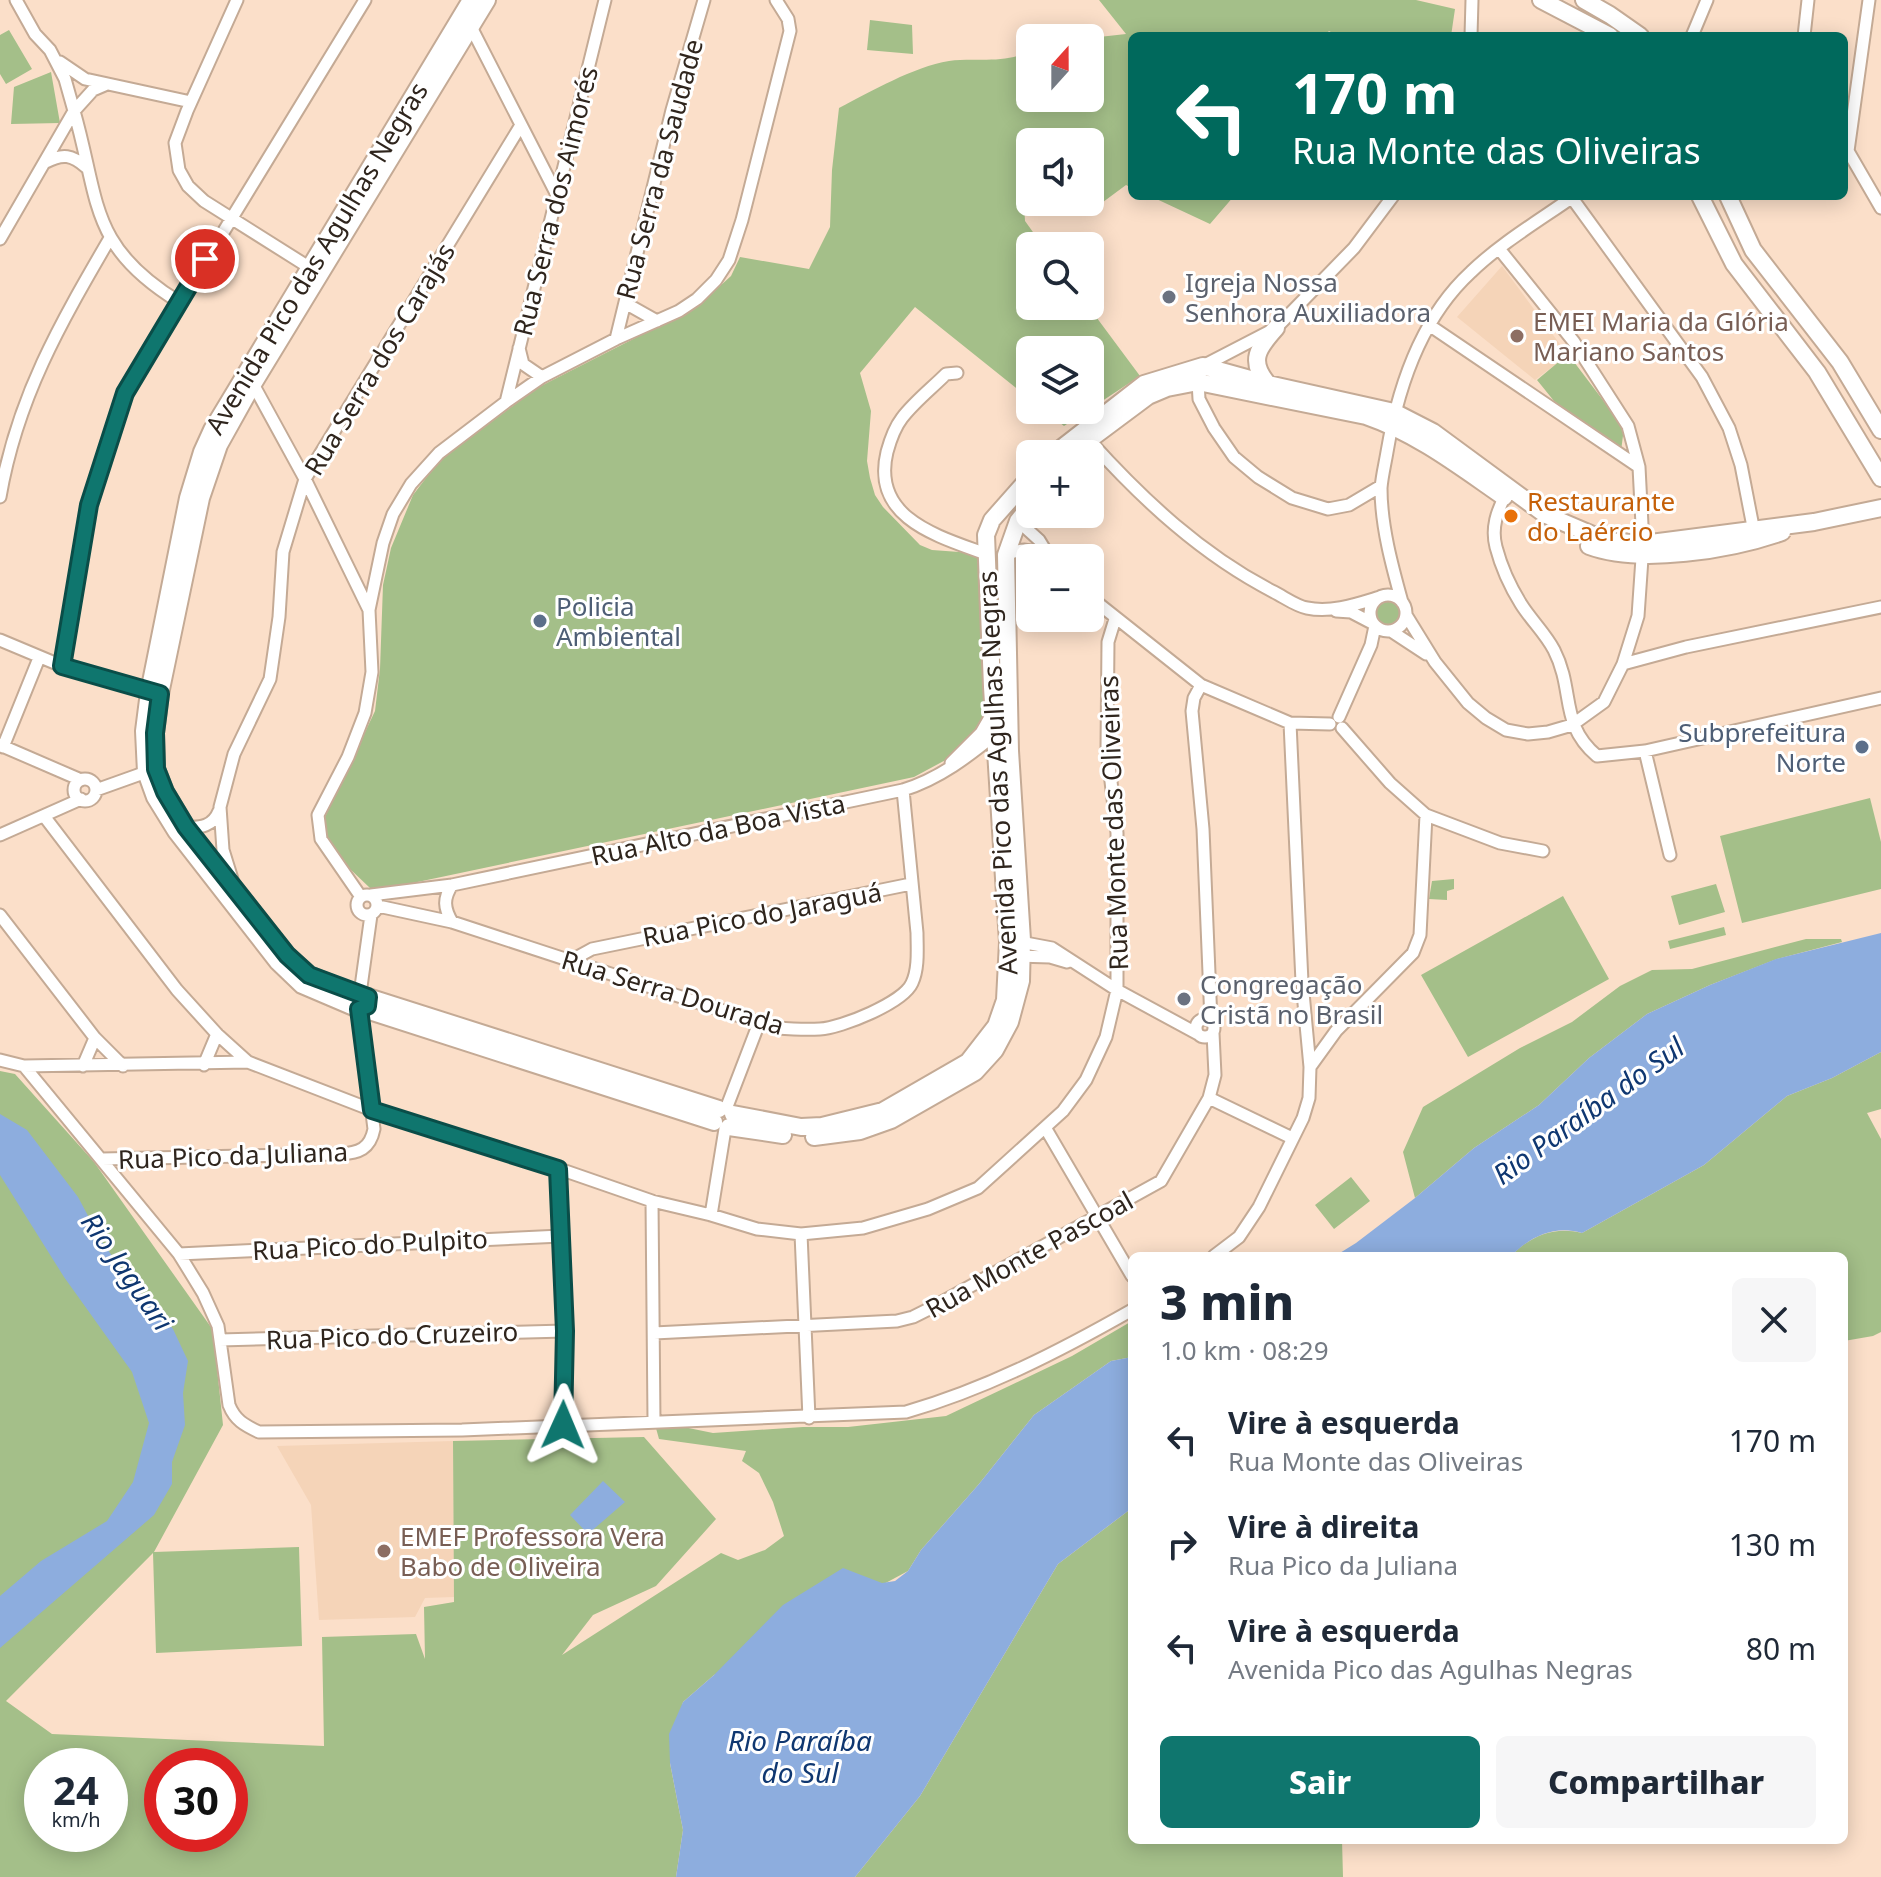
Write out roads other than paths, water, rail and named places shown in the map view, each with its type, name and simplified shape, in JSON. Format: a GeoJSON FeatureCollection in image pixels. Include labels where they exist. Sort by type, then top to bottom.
{"type":"FeatureCollection","features":[{"type":"Feature","properties":{"kind":"street"},"geometry":{"type":"LineString","coordinates":[[16,0],[35,34],[72,73],[85,79],[191,102]]}},
{"type":"Feature","properties":{"kind":"street"},"geometry":{"type":"LineString","coordinates":[[227,0],[227,22]]}},
{"type":"Feature","properties":{"kind":"street"},"geometry":{"type":"LineString","coordinates":[[237,0],[175,143],[179,170],[188,186],[204,201],[314,270]]}},
{"type":"Feature","properties":{"kind":"street"},"geometry":{"type":"LineString","coordinates":[[62,666],[89,505],[125,393],[365,0]]}},
{"type":"Feature","properties":{"kind":"street","name":"Avenida Pico das Agulhas Negras"},"geometry":{"type":"LineString","coordinates":[[471,0],[314,270],[219,445],[205,484],[143,740],[155,797],[176,831],[278,962],[302,985],[724,1118],[822,1126],[883,1111],[968,1062],[996,1026],[1005,1000],[1015,949],[1002,729],[1006,555],[1016,527]]}},
{"type":"Feature","properties":{"kind":"street","name":"Avenida Pico das Agulhas Negras"},"geometry":{"type":"LineString","coordinates":[[155,693],[188,498],[202,452],[231,395],[487,0]]}},
{"type":"Feature","properties":{"kind":"street","name":"Rua Serra dos Aimorés"},"geometry":{"type":"LineString","coordinates":[[506,402],[605,0]]}},
{"type":"Feature","properties":{"kind":"street","name":"Rua Serra da Saudade"},"geometry":{"type":"LineString","coordinates":[[616,339],[672,110],[704,0]]}},
{"type":"Feature","properties":{"kind":"street"},"geometry":{"type":"LineString","coordinates":[[369,904],[321,839],[318,815],[348,757],[365,713],[372,672],[369,610],[383,543],[393,514],[411,484],[439,453],[506,402],[542,377],[697,299],[716,280],[729,260],[759,157],[790,31],[788,19],[776,0]]}},
{"type":"Feature","properties":{"kind":"street"},"geometry":{"type":"LineString","coordinates":[[1541,0],[1603,32]]}},
{"type":"Feature","properties":{"kind":"street"},"geometry":{"type":"LineString","coordinates":[[1584,0],[1634,32]]}},
{"type":"Feature","properties":{"kind":"street"},"geometry":{"type":"LineString","coordinates":[[1694,32],[1707,0]]}},
{"type":"Feature","properties":{"kind":"street"},"geometry":{"type":"LineString","coordinates":[[1804,32],[1808,0]]}},
{"type":"Feature","properties":{"kind":"street"},"geometry":{"type":"LineString","coordinates":[[1848,138],[1869,0]]}},
{"type":"Feature","properties":{"kind":"street"},"geometry":{"type":"LineString","coordinates":[[1471,32],[1472,1]]}},
{"type":"Feature","properties":{"kind":"street"},"geometry":{"type":"LineString","coordinates":[[471,27],[556,193]]}},
{"type":"Feature","properties":{"kind":"street"},"geometry":{"type":"LineString","coordinates":[[50,50],[65,79],[100,219],[122,255],[161,291],[179,302]]}},
{"type":"Feature","properties":{"kind":"street"},"geometry":{"type":"LineString","coordinates":[[0,239],[74,111],[93,90],[107,84]]}},
{"type":"Feature","properties":{"kind":"street","name":"Rua Serra dos Carajás"},"geometry":{"type":"LineString","coordinates":[[233,884],[223,850],[220,807],[234,754],[270,679],[279,617],[283,552],[305,479],[521,125]]}},
{"type":"Feature","properties":{"kind":"street"},"geometry":{"type":"LineString","coordinates":[[1848,154],[1881,208]]}},
{"type":"Feature","properties":{"kind":"street"},"geometry":{"type":"LineString","coordinates":[[46,162],[58,155],[69,156],[86,167]]}},
{"type":"Feature","properties":{"kind":"street"},"geometry":{"type":"LineString","coordinates":[[1268,384],[1258,372],[1257,354],[1261,344],[1354,248],[1390,200]]}},
{"type":"Feature","properties":{"kind":"street"},"geometry":{"type":"LineString","coordinates":[[1500,250],[1574,342],[1628,426],[1639,467],[1643,550],[1638,616],[1623,664],[1604,702],[1572,725],[1528,734],[1506,730],[1468,703],[1435,662],[1406,615],[1393,569],[1381,486],[1393,418],[1404,378],[1429,325],[1471,272],[1500,250],[1569,200]]}},
{"type":"Feature","properties":{"kind":"street"},"geometry":{"type":"LineString","coordinates":[[1575,200],[1702,377],[1729,428],[1741,465],[1755,536]]}},
{"type":"Feature","properties":{"kind":"street"},"geometry":{"type":"LineString","coordinates":[[1702,200],[1734,264],[1817,372],[1881,478]]}},
{"type":"Feature","properties":{"kind":"street"},"geometry":{"type":"LineString","coordinates":[[1730,200],[1753,250],[1840,362],[1881,430]]}},
{"type":"Feature","properties":{"kind":"street"},"geometry":{"type":"LineString","coordinates":[[0,497],[6,463],[27,395],[56,332],[110,238]]}},
{"type":"Feature","properties":{"kind":"street"},"geometry":{"type":"LineString","coordinates":[[625,303],[657,321]]}},
{"type":"Feature","properties":{"kind":"street"},"geometry":{"type":"LineString","coordinates":[[1429,325],[1639,467]]}},
{"type":"Feature","properties":{"kind":"street"},"geometry":{"type":"LineString","coordinates":[[1201,374],[1276,328]]}},
{"type":"Feature","properties":{"kind":"street"},"geometry":{"type":"LineString","coordinates":[[519,344],[523,364],[542,377]]}},
{"type":"Feature","properties":{"kind":"street"},"geometry":{"type":"LineString","coordinates":[[957,373],[946,374],[901,418],[883,469],[887,493],[919,527],[996,557],[1016,552]]}},
{"type":"Feature","properties":{"kind":"street"},"geometry":{"type":"LineString","coordinates":[[1201,374],[1366,416],[1393,418]]}},
{"type":"Feature","properties":{"kind":"street"},"geometry":{"type":"LineString","coordinates":[[1201,374],[1199,399],[1214,428],[1234,457],[1258,477],[1292,498],[1328,509],[1349,505],[1381,486]]}},
{"type":"Feature","properties":{"kind":"street"},"geometry":{"type":"LineString","coordinates":[[1078,440],[1144,384],[1201,374],[1268,384],[1393,418],[1506,493],[1541,524],[1606,552],[1755,536],[1881,508]]}},
{"type":"Feature","properties":{"kind":"street"},"geometry":{"type":"LineString","coordinates":[[253,384],[305,479],[369,610]]}},
{"type":"Feature","properties":{"kind":"street"},"geometry":{"type":"LineString","coordinates":[[1083,437],[1136,492],[1219,558],[1261,585],[1305,608],[1351,612],[1419,648],[1435,662]]}},
{"type":"Feature","properties":{"kind":"street","name":"Avenida Pico das Agulhas Negras"},"geometry":{"type":"LineString","coordinates":[[1002,729],[994,710],[986,535],[992,520],[1016,493]]}},
{"type":"Feature","properties":{"kind":"street"},"geometry":{"type":"LineString","coordinates":[[1506,493],[1493,525],[1496,547],[1520,603],[1553,648],[1566,681],[1572,725],[1582,743],[1597,756],[1645,751],[1881,698]]}},
{"type":"Feature","properties":{"kind":"street"},"geometry":{"type":"LineString","coordinates":[[1000,511],[1016,519]]}},
{"type":"Feature","properties":{"kind":"street"},"geometry":{"type":"LineString","coordinates":[[1026,528],[1041,544]]}},
{"type":"Feature","properties":{"kind":"street"},"geometry":{"type":"LineString","coordinates":[[1337,723],[1371,645],[1374,624],[1370,611],[1391,584],[1393,569]]}},
{"type":"Feature","properties":{"kind":"street"},"geometry":{"type":"LineString","coordinates":[[1328,610],[1382,596],[1393,596],[1402,602]]}},
{"type":"Feature","properties":{"kind":"street"},"geometry":{"type":"LineString","coordinates":[[1623,664],[1686,647],[1881,607]]}},
{"type":"Feature","properties":{"kind":"street"},"geometry":{"type":"LineString","coordinates":[[1104,609],[1201,685],[1290,723],[1337,723],[1390,783],[1426,815],[1500,843],[1543,851]]}},
{"type":"Feature","properties":{"kind":"street"},"geometry":{"type":"LineString","coordinates":[[1371,645],[1402,625],[1406,615]]}},
{"type":"Feature","properties":{"kind":"street","name":"Rua Monte das Oliveiras"},"geometry":{"type":"LineString","coordinates":[[44,816],[177,990],[217,1034],[248,1062],[372,1110],[652,1201],[757,1229],[801,1234],[863,1228],[928,1209],[978,1188],[1046,1129],[1086,1080],[1106,1037],[1117,990],[1117,833],[1107,747],[1108,642],[1115,619]]}},
{"type":"Feature","properties":{"kind":"street"},"geometry":{"type":"LineString","coordinates":[[0,640],[62,666],[155,693]]}},
{"type":"Feature","properties":{"kind":"street"},"geometry":{"type":"LineString","coordinates":[[39,658],[1,746],[90,783]]}},
{"type":"Feature","properties":{"kind":"street","name":"Rua Monte Pascoal"},"geometry":{"type":"LineString","coordinates":[[654,1333],[897,1321],[913,1317],[1161,1181],[1209,1098],[1215,1075],[1213,1050],[1205,1027],[1211,1000],[1203,829],[1192,711],[1201,685]]}},
{"type":"Feature","properties":{"kind":"street"},"geometry":{"type":"LineString","coordinates":[[944,769],[981,733],[994,710]]}},
{"type":"Feature","properties":{"kind":"street"},"geometry":{"type":"LineString","coordinates":[[1219,1252],[1239,1237],[1259,1207],[1303,1118],[1309,1098],[1310,1067],[1302,982],[1300,881],[1290,723]]}},
{"type":"Feature","properties":{"kind":"street","name":"Rua Alto da Boa Vista"},"geometry":{"type":"LineString","coordinates":[[369,904],[407,890],[452,885],[903,790],[929,782],[944,769],[967,758],[1002,729]]}},
{"type":"Feature","properties":{"kind":"street"},"geometry":{"type":"LineString","coordinates":[[1645,751],[1670,855]]}},
{"type":"Feature","properties":{"kind":"street"},"geometry":{"type":"LineString","coordinates":[[81,799],[75,787],[122,779],[151,770]]}},
{"type":"Feature","properties":{"kind":"street","name":"Avenida Pico das Agulhas Negras"},"geometry":{"type":"LineString","coordinates":[[151,770],[186,827],[287,955],[309,975],[360,1002]]}},
{"type":"Feature","properties":{"kind":"street"},"geometry":{"type":"LineString","coordinates":[[0,835],[81,799],[91,799],[90,783]]}},
{"type":"Feature","properties":{"kind":"street","name":"Rua Serra Dourada"},"geometry":{"type":"LineString","coordinates":[[369,904],[452,922],[776,1028],[822,1029],[870,1013],[897,998],[912,984],[917,957],[903,790]]}},
{"type":"Feature","properties":{"kind":"street"},"geometry":{"type":"LineString","coordinates":[[186,827],[207,825],[215,820],[220,807]]}},
{"type":"Feature","properties":{"kind":"street"},"geometry":{"type":"LineString","coordinates":[[1310,1067],[1336,1031],[1413,953],[1420,935],[1426,815]]}},
{"type":"Feature","properties":{"kind":"street","name":"Rua Pico do Jaraguá"},"geometry":{"type":"LineString","coordinates":[[570,961],[592,949],[911,884]]}},
{"type":"Feature","properties":{"kind":"street"},"geometry":{"type":"LineString","coordinates":[[452,885],[444,905],[452,922]]}},
{"type":"Feature","properties":{"kind":"street","name":"Rua Pico da Juliana"},"geometry":{"type":"LineString","coordinates":[[102,1159],[355,1153],[372,1142],[374,1129],[360,1002],[369,904]]}},
{"type":"Feature","properties":{"kind":"street"},"geometry":{"type":"LineString","coordinates":[[0,915],[95,1038],[123,1066]]}},
{"type":"Feature","properties":{"kind":"street"},"geometry":{"type":"LineString","coordinates":[[1015,949],[1050,957],[1092,975],[1176,1023],[1205,1027]]}},
{"type":"Feature","properties":{"kind":"street"},"geometry":{"type":"LineString","coordinates":[[711,1215],[724,1118],[759,1023]]}},
{"type":"Feature","properties":{"kind":"street"},"geometry":{"type":"LineString","coordinates":[[204,1065],[217,1034]]}},
{"type":"Feature","properties":{"kind":"street"},"geometry":{"type":"LineString","coordinates":[[83,1066],[95,1038]]}},
{"type":"Feature","properties":{"kind":"street"},"geometry":{"type":"LineString","coordinates":[[0,1060],[24,1066],[248,1062]]}},
{"type":"Feature","properties":{"kind":"street"},"geometry":{"type":"LineString","coordinates":[[24,1066],[179,1254],[212,1311],[233,1416],[259,1432],[462,1430],[906,1412],[941,1402],[1058,1352],[1128,1312]]}},
{"type":"Feature","properties":{"kind":"street"},"geometry":{"type":"LineString","coordinates":[[1209,1098],[1292,1138]]}},
{"type":"Feature","properties":{"kind":"street"},"geometry":{"type":"LineString","coordinates":[[1046,1129],[1128,1269]]}},
{"type":"Feature","properties":{"kind":"street"},"geometry":{"type":"LineString","coordinates":[[558,1169],[565,1331],[563,1425]]}},
{"type":"Feature","properties":{"kind":"street"},"geometry":{"type":"LineString","coordinates":[[652,1201],[654,1421]]}},
{"type":"Feature","properties":{"kind":"street"},"geometry":{"type":"LineString","coordinates":[[801,1234],[809,1418]]}},
{"type":"Feature","properties":{"kind":"street","name":"Rua Pico do Pulpito"},"geometry":{"type":"LineString","coordinates":[[179,1254],[561,1236]]}},
{"type":"Feature","properties":{"kind":"street","name":"Rua Pico do Cruzeiro"},"geometry":{"type":"LineString","coordinates":[[220,1340],[565,1331]]}},
{"type":"Feature","properties":{"kind":"water","name":"Rio Paraíba do Sul"},"geometry":{"type":"Polygon","coordinates":[[[1881,933],[1881,1052],[1832,1078],[1787,1096],[1704,1165],[1582,1233],[1553,1231],[1535,1238],[1516,1252],[1341,1252],[1415,1198],[1474,1148],[1539,1105],[1589,1058],[1647,1014],[1776,959],[1881,933]]]}},
{"type":"Feature","properties":{"kind":"water"},"geometry":{"type":"Polygon","coordinates":[[[0,1114],[27,1130],[78,1197],[102,1242],[135,1287],[173,1329],[188,1361],[183,1393],[185,1425],[172,1462],[172,1484],[154,1515],[0,1648],[0,1596],[41,1561],[107,1521],[133,1482],[149,1423],[132,1372],[64,1277],[0,1175],[0,1114]]]}},
{"type":"Feature","properties":{"kind":"water","name":"Rio Paraíba do Sul"},"geometry":{"type":"Polygon","coordinates":[[[1128,1358],[1128,1511],[1058,1564],[920,1796],[855,1877],[676,1877],[683,1830],[670,1763],[669,1734],[683,1702],[783,1605],[843,1568],[882,1583],[895,1581],[908,1571],[921,1550],[1034,1415],[1111,1361],[1128,1358]]]}},
{"type":"Feature","properties":{"kind":"water"},"geometry":{"type":"Polygon","coordinates":[[[603,1481],[625,1502],[588,1534],[570,1515],[603,1481]]]}},
{"type":"Feature","properties":{"kind":"place","name":"Igreja Nossa Senhora Auxiliadora"},"geometry":{"type":"Point","coordinates":[1169,297]}},
{"type":"Feature","properties":{"kind":"place","name":"EMEI Maria da Glória Mariano Santos"},"geometry":{"type":"Point","coordinates":[1517,336]}},
{"type":"Feature","properties":{"kind":"place","name":"Restaurante do Laércio"},"geometry":{"type":"Point","coordinates":[1511,516]}},
{"type":"Feature","properties":{"kind":"place","name":"Policia Ambiental"},"geometry":{"type":"Point","coordinates":[540,621]}},
{"type":"Feature","properties":{"kind":"place","name":"Subprefeitura Norte"},"geometry":{"type":"Point","coordinates":[1862,747]}},
{"type":"Feature","properties":{"kind":"place","name":"Congregação Cristã no Brasil"},"geometry":{"type":"Point","coordinates":[1184,999]}},
{"type":"Feature","properties":{"kind":"place","name":"EMEF Professora Vera Babo de Oliveira"},"geometry":{"type":"Point","coordinates":[384,1551]}},
{"type":"Feature","properties":{"kind":"water label","name":"Rio Jaguari"},"geometry":{"type":"Point","coordinates":[128,1271]}}]}
